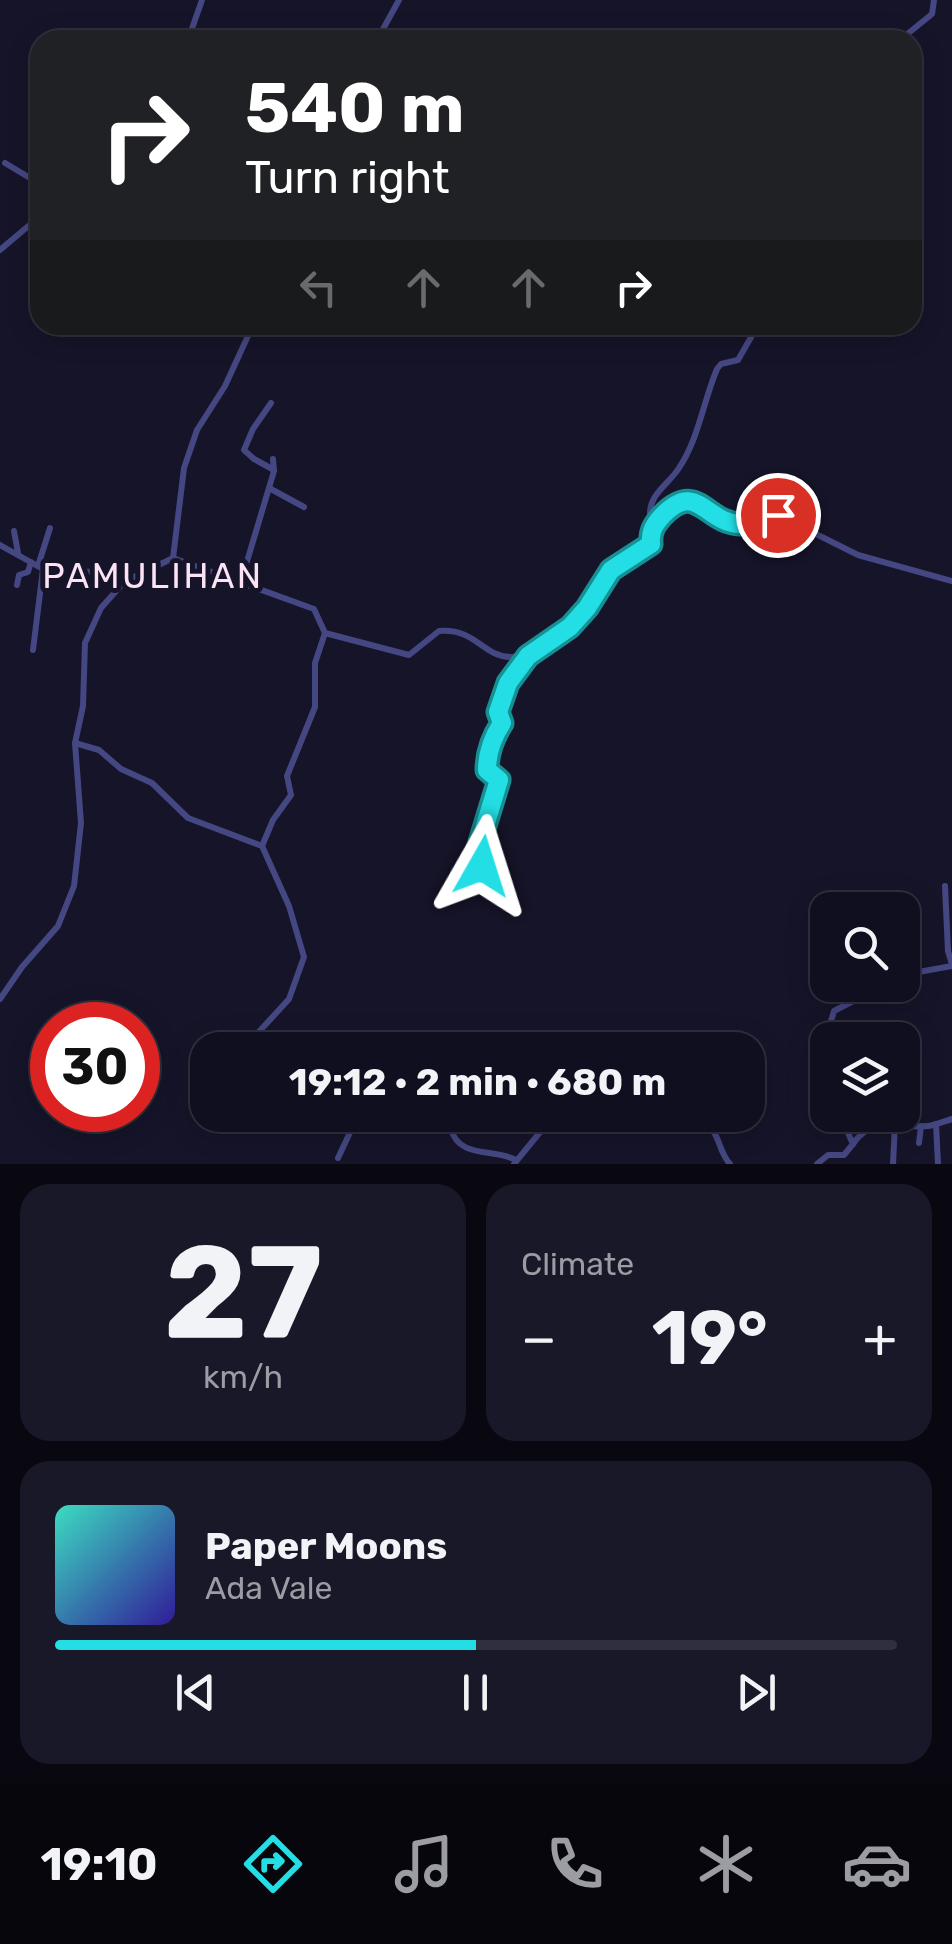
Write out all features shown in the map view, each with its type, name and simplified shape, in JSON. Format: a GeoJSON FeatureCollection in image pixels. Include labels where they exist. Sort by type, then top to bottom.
{"type":"FeatureCollection","features":[{"type":"Feature","properties":{"kind":"street"},"geometry":{"type":"LineString","coordinates":[[192,30],[202,0]]}},
{"type":"Feature","properties":{"kind":"street"},"geometry":{"type":"LineString","coordinates":[[383,30],[400,0]]}},
{"type":"Feature","properties":{"kind":"street"},"geometry":{"type":"LineString","coordinates":[[912,30],[932,14],[934,0]]}},
{"type":"Feature","properties":{"kind":"street"},"geometry":{"type":"LineString","coordinates":[[5,163],[30,178]]}},
{"type":"Feature","properties":{"kind":"street"},"geometry":{"type":"LineString","coordinates":[[0,250],[30,225]]}},
{"type":"Feature","properties":{"kind":"street"},"geometry":{"type":"LineString","coordinates":[[173,558],[184,468],[197,430],[248,335]]}},
{"type":"Feature","properties":{"kind":"street"},"geometry":{"type":"LineString","coordinates":[[656,522],[649,512],[650,503],[677,471],[694,441],[717,369],[738,360],[752,335]]}},
{"type":"Feature","properties":{"kind":"street"},"geometry":{"type":"LineString","coordinates":[[272,403],[253,429],[244,450],[274,470]]}},
{"type":"Feature","properties":{"kind":"street"},"geometry":{"type":"LineString","coordinates":[[240,584],[274,470],[273,460]]}},
{"type":"Feature","properties":{"kind":"street"},"geometry":{"type":"LineString","coordinates":[[269,488],[304,507]]}},
{"type":"Feature","properties":{"kind":"street"},"geometry":{"type":"LineString","coordinates":[[464,885],[483,864],[480,842],[499,780],[486,768],[502,722],[498,710],[510,680],[528,656],[570,627],[611,570],[651,544],[650,533],[656,522],[673,504],[688,500],[737,524],[768,514],[778,515],[858,555],[952,581]]}},
{"type":"Feature","properties":{"kind":"street"},"geometry":{"type":"LineString","coordinates":[[32,650],[38,565],[50,528]]}},
{"type":"Feature","properties":{"kind":"street"},"geometry":{"type":"LineString","coordinates":[[14,530],[18,554]]}},
{"type":"Feature","properties":{"kind":"street"},"geometry":{"type":"LineString","coordinates":[[0,546],[38,565],[92,572],[124,582]]}},
{"type":"Feature","properties":{"kind":"street"},"geometry":{"type":"LineString","coordinates":[[0,999],[58,926],[74,886],[82,823],[75,743],[83,706],[85,643],[101,608],[124,582],[173,558],[314,609],[325,633],[316,662],[315,707],[286,776],[290,795],[262,846]]}},
{"type":"Feature","properties":{"kind":"street"},"geometry":{"type":"LineString","coordinates":[[17,586],[18,575],[38,565]]}},
{"type":"Feature","properties":{"kind":"street"},"geometry":{"type":"LineString","coordinates":[[325,633],[409,655],[440,630],[457,631],[501,655],[528,656]]}},
{"type":"Feature","properties":{"kind":"street"},"geometry":{"type":"LineString","coordinates":[[75,743],[98,750],[121,769],[152,783],[188,818],[262,846],[289,906],[304,957],[290,1000],[259,1032]]}},
{"type":"Feature","properties":{"kind":"street"},"geometry":{"type":"LineString","coordinates":[[920,972],[952,965],[948,955],[945,886]]}},
{"type":"Feature","properties":{"kind":"street"},"geometry":{"type":"LineString","coordinates":[[831,1022],[834,1012],[852,1002]]}},
{"type":"Feature","properties":{"kind":"street"},"geometry":{"type":"LineString","coordinates":[[919,1143],[921,1126],[952,1119]]}},
{"type":"Feature","properties":{"kind":"street"},"geometry":{"type":"LineString","coordinates":[[936,1124],[938,1164]]}},
{"type":"Feature","properties":{"kind":"street"},"geometry":{"type":"LineString","coordinates":[[338,1158],[350,1132]]}},
{"type":"Feature","properties":{"kind":"street"},"geometry":{"type":"LineString","coordinates":[[452,1132],[460,1145],[504,1154],[515,1162],[543,1132]]}},
{"type":"Feature","properties":{"kind":"street"},"geometry":{"type":"LineString","coordinates":[[714,1132],[730,1164]]}},
{"type":"Feature","properties":{"kind":"street"},"geometry":{"type":"LineString","coordinates":[[848,1132],[853,1144]]}},
{"type":"Feature","properties":{"kind":"street"},"geometry":{"type":"LineString","coordinates":[[816,1164],[828,1155],[844,1155],[864,1132]]}},
{"type":"Feature","properties":{"kind":"street"},"geometry":{"type":"LineString","coordinates":[[893,1164],[894,1132]]}},
{"type":"Feature","properties":{"kind":"district","name":"PAMULIHAN"},"geometry":{"type":"Point","coordinates":[153,576]}},
{"type":"Feature","properties":{"kind":"route"},"geometry":{"type":"LineString","coordinates":[[482,866],[480,842],[499,780],[486,768],[488,756],[502,723],[498,712],[508,683],[528,656],[570,627],[611,570],[651,544],[650,533],[673,504],[693,501],[737,524],[768,514],[778,515]]}}]}
